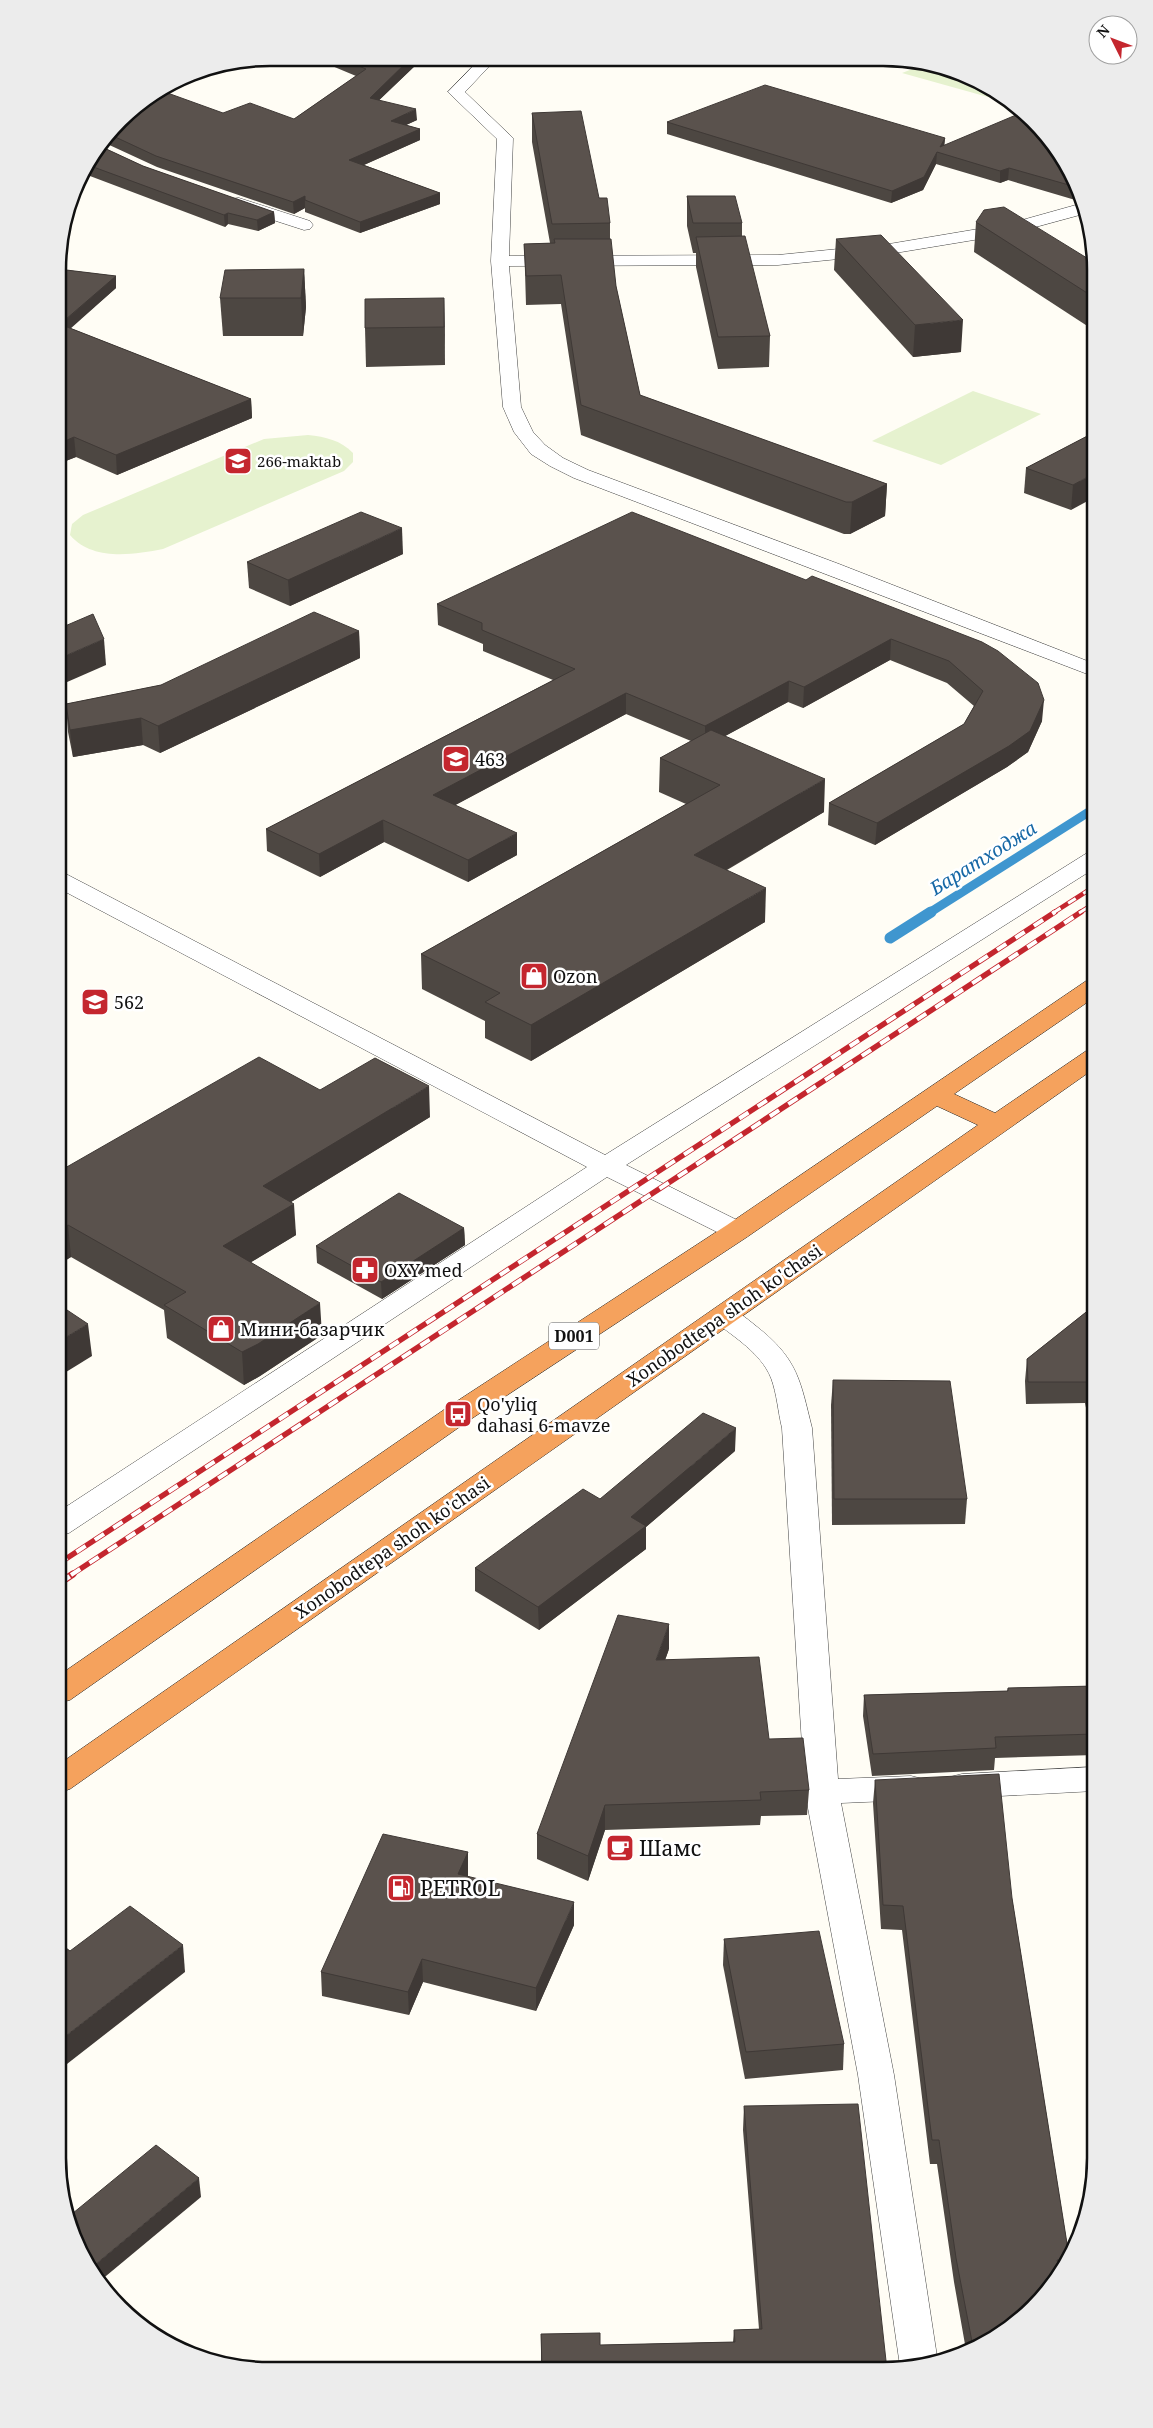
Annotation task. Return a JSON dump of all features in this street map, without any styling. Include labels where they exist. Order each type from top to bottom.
[{"type":"highway","name":"D001","points":[[66,1686],[458,1414],[737,1230],[1087,991]]},
{"type":"highway","name":"Xonobodtepa shoh ko'chasi","points":[[66,1775],[1087,1062]]},
{"type":"highway","points":[[934,1095],[997,1124]]},
{"type":"street","points":[[481,66],[456,92],[505,138],[500,261],[512,407],[523,434],[540,452],[581,474],[832,568],[1087,668]]},
{"type":"street","points":[[220,196],[304,225]]},
{"type":"street","points":[[500,261],[636,262],[795,259],[889,249],[1010,229],[1078,210]]},
{"type":"street","points":[[66,1521],[606,1166],[1087,863]]},
{"type":"street","points":[[66,883],[606,1166],[737,1230]]},
{"type":"street","points":[[724,1315],[762,1345],[778,1364],[785,1378],[797,1428],[822,1792],[876,2075],[919,2358]]},
{"type":"street","points":[[822,1792],[1087,1779]]},
{"type":"green space","points":[[913,69],[935,73],[973,87],[991,98],[902,73]]},
{"type":"green space","points":[[973,391],[1041,414],[941,465],[872,441]]},
{"type":"green space","points":[[308,435],[327,438],[343,445],[353,453],[353,462],[344,471],[163,549],[113,554],[89,549],[70,535],[72,524],[83,515],[264,439]]},
{"type":"building","points":[[359,66],[403,66],[370,98],[416,109],[391,121],[420,129],[349,160],[440,193],[360,222],[305,200],[305,196],[293,202],[156,156],[116,137],[146,108],[169,93],[223,113],[250,103],[294,119],[366,69]]},
{"type":"building","points":[[765,85],[945,138],[940,147],[1015,115],[1045,146],[1068,185],[1009,168],[1000,171],[937,152],[924,177],[892,191],[667,122]]},
{"type":"building","points":[[581,111],[599,198],[607,198],[610,223],[552,224],[532,113]]},
{"type":"building","points":[[106,149],[143,166],[274,212],[257,220],[228,213],[224,215],[94,167]]},
{"type":"building","points":[[687,196],[735,196],[742,223],[693,223]]},
{"type":"building","points":[[1004,207],[1086,257],[1087,293],[976,222],[984,210]]},
{"type":"building","points":[[881,235],[963,320],[915,325],[836,239]]},
{"type":"building","points":[[745,236],[770,336],[718,337],[696,237]]},
{"type":"building","points":[[554,239],[611,239],[616,286],[640,395],[887,484],[852,502],[846,502],[581,405],[561,275],[526,276],[524,244],[555,243]]},
{"type":"building","points":[[304,269],[301,298],[220,298],[225,270]]},
{"type":"building","points":[[66,270],[116,276],[66,319]]},
{"type":"building","points":[[444,298],[444,327],[365,328],[365,299]]},
{"type":"building","points":[[66,327],[251,399],[116,455],[74,437],[66,440]]},
{"type":"building","points":[[1087,436],[1087,477],[1073,485],[1026,468]]},
{"type":"building","points":[[361,512],[402,528],[288,580],[247,562]]},
{"type":"building","points":[[632,512],[806,580],[812,576],[982,642],[998,651],[1038,683],[1044,700],[1030,731],[1009,746],[877,823],[829,803],[964,724],[983,691],[949,661],[891,639],[804,687],[789,681],[705,726],[626,693],[433,795],[517,833],[468,860],[383,820],[319,854],[266,829],[575,669],[482,630],[482,623],[437,604]]},
{"type":"building","points":[[314,612],[359,631],[158,726],[141,718],[70,730],[66,704],[161,685]]},
{"type":"building","points":[[93,614],[104,639],[66,656],[66,626]]},
{"type":"building","points":[[711,730],[825,779],[694,855],[766,888],[531,1025],[485,1002],[500,993],[421,954],[720,785],[660,758]]},
{"type":"building","points":[[259,1057],[320,1090],[375,1058],[429,1086],[263,1186],[294,1204],[223,1246],[320,1303],[258,1344],[242,1352],[164,1305],[186,1292],[68,1225],[66,1226],[66,1167]]},
{"type":"building","points":[[399,1193],[464,1228],[381,1282],[316,1246]]},
{"type":"building","points":[[66,1309],[88,1324],[66,1337]]},
{"type":"building","points":[[1087,1311],[1087,1382],[1028,1382],[1027,1359]]},
{"type":"building","points":[[833,1380],[950,1381],[967,1499],[834,1499]]},
{"type":"building","points":[[703,1413],[736,1428],[631,1517],[646,1526],[538,1607],[475,1568],[583,1489],[600,1499]]},
{"type":"building","points":[[618,1615],[669,1624],[656,1660],[759,1657],[769,1739],[803,1738],[809,1790],[760,1792],[761,1800],[605,1805],[588,1856],[537,1834]]},
{"type":"building","points":[[1087,1686],[1087,1734],[995,1737],[996,1748],[873,1754],[864,1695],[1008,1691],[1008,1688]]},
{"type":"building","points":[[999,1774],[1012,1898],[1067,2245],[1045,2282],[1027,2302],[1007,2320],[972,2341],[956,2258],[939,2140],[932,2140],[903,1906],[883,1905],[875,1780]]},
{"type":"building","points":[[383,1834],[468,1852],[458,1874],[574,1902],[536,1988],[422,1959],[408,1992],[321,1972]]},
{"type":"building","points":[[130,1906],[183,1945],[66,2036],[66,1948],[70,1951]]},
{"type":"building","points":[[819,1931],[844,2044],[746,2052],[724,1939]]},
{"type":"building","points":[[858,2104],[886,2362],[542,2362],[541,2334],[600,2333],[600,2345],[735,2342],[734,2330],[762,2329],[744,2106]]},
{"type":"building","points":[[156,2145],[199,2178],[96,2264],[87,2248],[74,2212]]},
{"type":"waterway","name":"Баратходжа","points":[[929,913],[1087,813]]},
{"type":"waterway","name":"Баратходжа","points":[[890,938],[931,912]]},
{"type":"railway","points":[[1053,913],[1087,891]]},
{"type":"railway","points":[[1079,913],[1087,908]]},
{"type":"railway","points":[[66,1559],[1055,912]]},
{"type":"railway","points":[[71,1575],[1081,912]]},
{"type":"railway","points":[[66,1579],[73,1574]]},
{"type":"place","name":"266-maktab","points":[[238,461]]},
{"type":"place","name":"463","points":[[456,759]]},
{"type":"place","name":"Ozon","points":[[534,976]]},
{"type":"place","name":"562","points":[[95,1002]]},
{"type":"place","name":"OXY med","points":[[365,1270]]},
{"type":"place","name":"Мини-базарчик","points":[[221,1329]]},
{"type":"place","name":"Qo'yliq dahasi 6-mavze","points":[[458,1414]]},
{"type":"place","name":"Шамс","points":[[620,1848]]},
{"type":"place","name":"PETROL","points":[[401,1888]]}]
